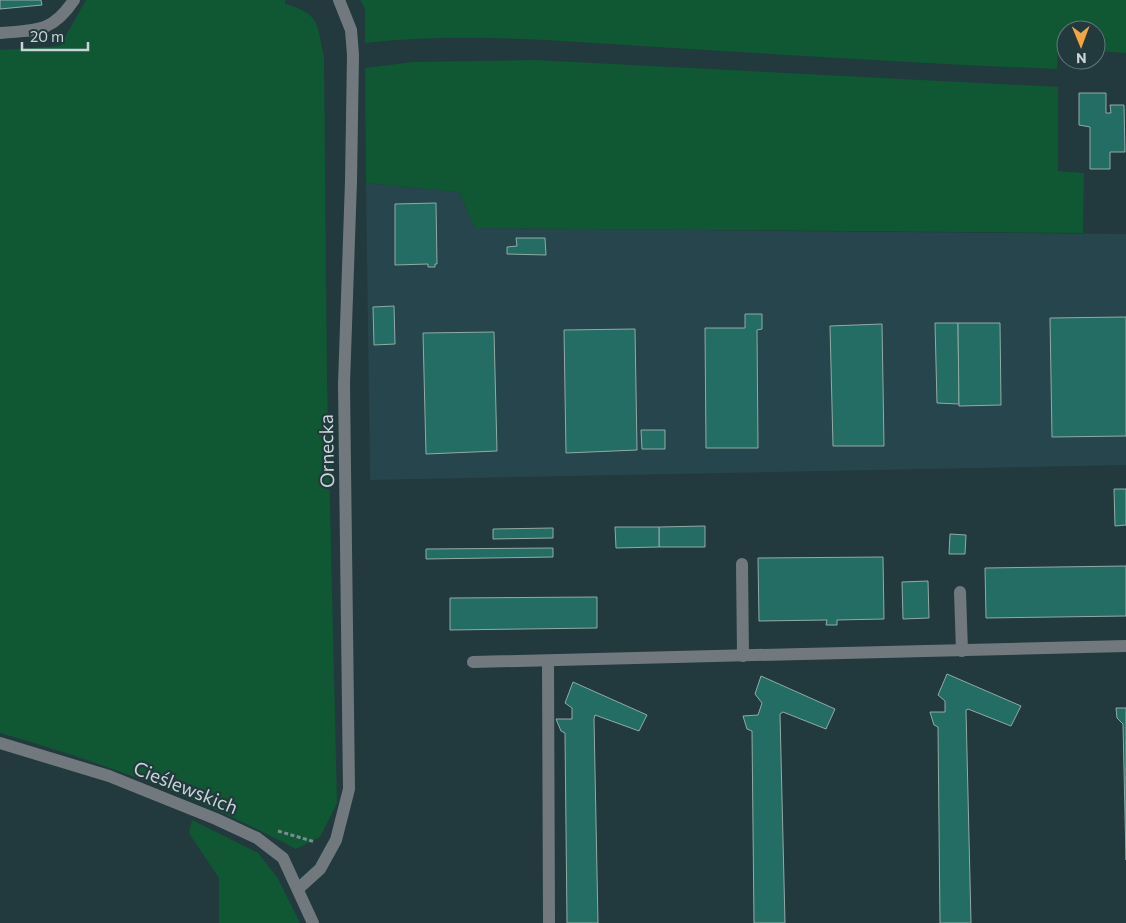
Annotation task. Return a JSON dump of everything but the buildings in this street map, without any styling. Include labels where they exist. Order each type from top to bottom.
[{"type":"street","points":[[0,34],[48,28],[64,15],[74,0]]},
{"type":"street","name":"Ornecka","points":[[299,888],[320,869],[336,840],[349,789],[344,384],[352,181],[353,55],[351,30],[339,0]]},
{"type":"street","points":[[742,564],[743,656]]},
{"type":"street","points":[[960,592],[962,651]]},
{"type":"street","points":[[473,662],[1126,646]]},
{"type":"street","points":[[548,661],[549,923]]},
{"type":"street","name":"Cieślewskich","points":[[0,743],[110,776],[237,828],[266,844],[279,854],[289,868],[314,923]]},
{"type":"shaded area","points":[[366,183],[459,192],[475,228],[1126,234],[1126,465],[370,480]]},
{"type":"green space","points":[[86,0],[285,0],[285,4],[311,16],[320,35],[324,56],[327,378],[337,803],[320,837],[296,849],[224,814],[151,783],[114,769],[0,733],[0,50],[60,46]]},
{"type":"green space","points":[[360,0],[1126,0],[1126,53],[1106,52],[1106,20],[1056,20],[1056,69],[510,39],[438,38],[365,43],[365,9]]},
{"type":"green space","points":[[535,60],[1058,87],[1058,171],[1084,173],[1083,233],[475,228],[459,192],[366,183],[365,68],[413,62]]},
{"type":"green space","points":[[192,820],[258,853],[277,877],[300,923],[219,923],[219,878],[189,833]]}]
